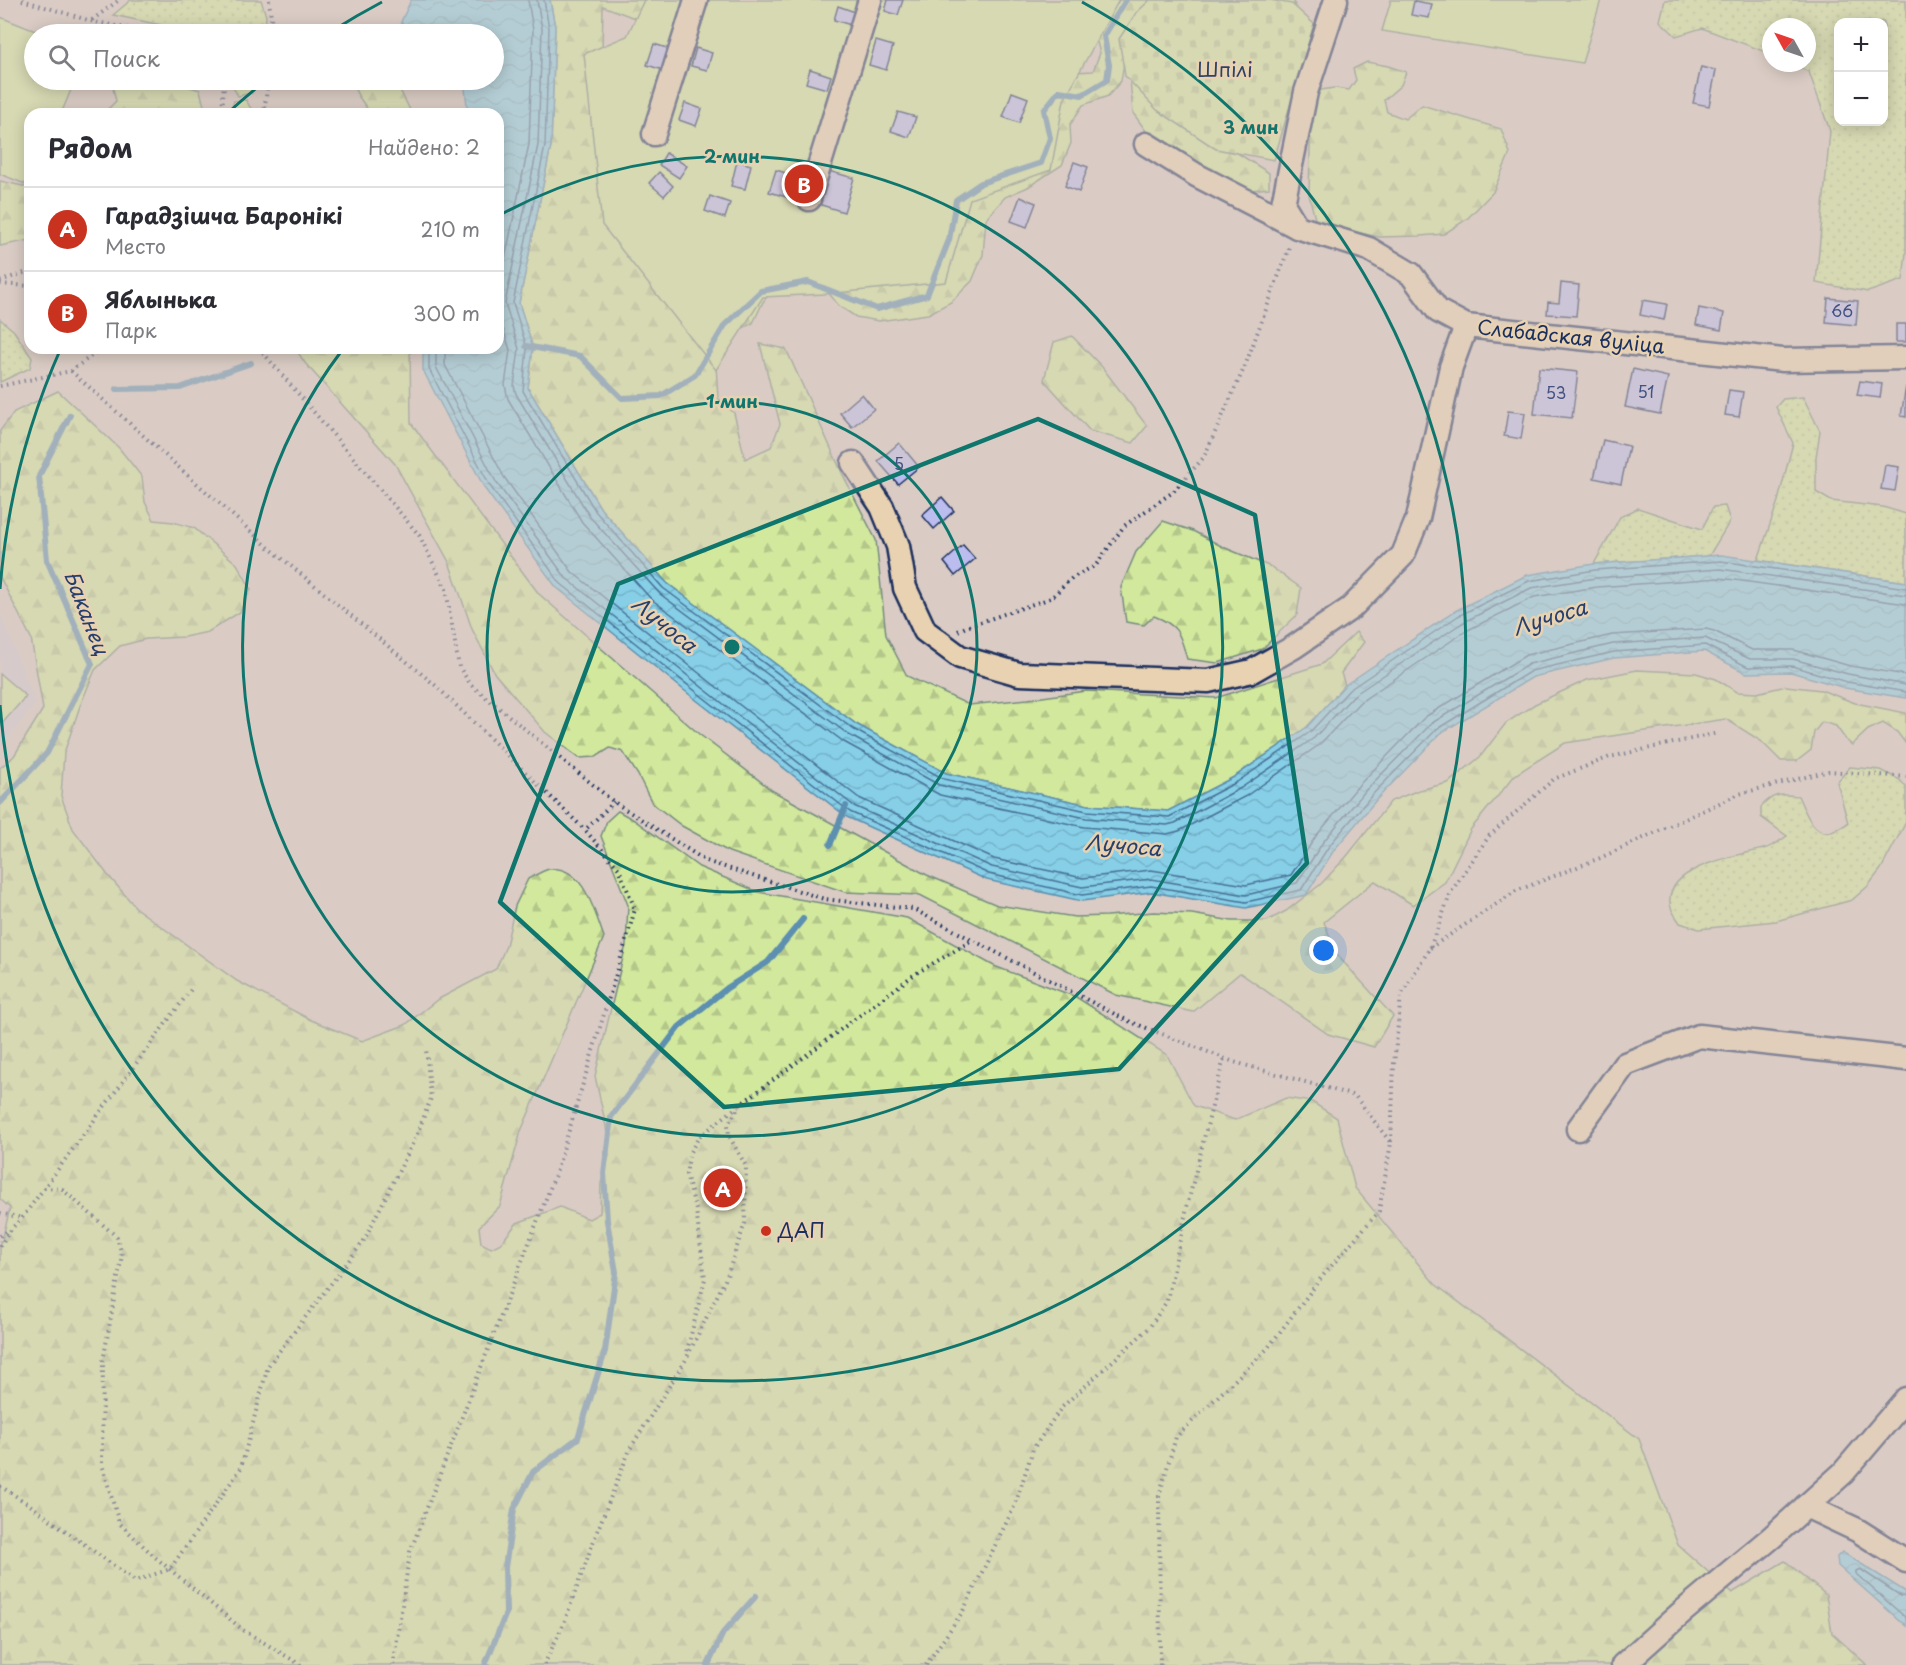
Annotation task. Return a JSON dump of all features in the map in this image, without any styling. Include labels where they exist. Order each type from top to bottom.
[{"type":"street","points":[[654,134],[696,0]]},
{"type":"street","points":[[809,199],[870,0]]},
{"type":"street","points":[[1297,227],[1283,204],[1306,92],[1336,0]]},
{"type":"street","name":"Слабадская вуліца","points":[[1146,144],[1196,174],[1297,227],[1369,249],[1411,274],[1438,311],[1466,326],[1783,360],[1906,358]]},
{"type":"street","points":[[853,463],[882,507],[898,546],[905,588],[932,636],[960,657],[1019,674],[1208,681],[1252,671],[1294,647],[1351,608],[1403,555],[1418,518],[1451,367],[1466,326]]},
{"type":"street","points":[[1578,1129],[1625,1064],[1699,1036],[1906,1059]]},
{"type":"street","points":[[1623,1665],[1843,1473],[1906,1399]]},
{"type":"street","points":[[1806,1506],[1857,1530],[1906,1561]]},
{"type":"path","points":[[22,0],[106,24]]},
{"type":"path","points":[[91,21],[120,0]]},
{"type":"path","points":[[269,0],[272,24]]},
{"type":"path","points":[[222,108],[223,90]]},
{"type":"path","points":[[265,108],[267,90]]},
{"type":"path","points":[[932,636],[1051,598],[1072,578],[1096,565],[1124,526],[1173,492],[1204,458],[1245,366],[1297,227]]},
{"type":"path","points":[[0,282],[24,273]]},
{"type":"path","points":[[0,282],[24,285]]},
{"type":"path","points":[[0,386],[71,371],[94,354]]},
{"type":"path","points":[[263,354],[419,535],[446,589],[459,667],[471,685],[614,802],[706,861],[824,899],[913,909],[1126,1020],[1224,1058],[1355,1096],[1391,1143]]},
{"type":"path","points":[[71,371],[267,546],[435,685],[585,830],[619,869],[635,909],[557,1170],[410,1552],[393,1665]]},
{"type":"path","points":[[1160,1665],[1159,1496],[1176,1437],[1267,1349],[1321,1278],[1379,1211],[1391,1143],[1394,1064],[1401,995],[1430,948],[1451,892],[1489,836],[1554,779],[1610,757],[1718,733]]},
{"type":"path","points":[[1430,948],[1516,891],[1600,858],[1739,794],[1829,771],[1906,777]]},
{"type":"path","points":[[585,830],[614,802]]},
{"type":"path","points":[[685,1361],[705,1279],[696,1210],[686,1174],[690,1152],[699,1137],[915,974],[973,940]]},
{"type":"path","points":[[0,1246],[192,988]]},
{"type":"path","points":[[0,1486],[135,1581],[170,1569],[241,1468],[268,1366],[363,1242],[416,1137],[431,1098],[426,1049]]},
{"type":"path","points":[[926,1665],[963,1611],[1015,1505],[1033,1449],[1061,1408],[1149,1328],[1167,1301],[1187,1207],[1224,1058]]},
{"type":"path","points":[[544,1665],[564,1623],[630,1449],[685,1361],[727,1276],[745,1222],[746,1166],[729,1137],[728,1124],[741,1104]]},
{"type":"path","points":[[44,1188],[62,1189],[117,1237],[122,1255],[103,1361],[102,1464],[119,1522],[170,1569],[243,1630],[301,1665]]},
{"type":"path","points":[[0,1213],[22,1218]]},
{"type":"path","points":[[0,1236],[12,1228]]},
{"type":"highlighted area","points":[[1038,419],[1255,515],[1307,863],[1119,1069],[724,1107],[500,902],[618,584]]},
{"type":"shaded area","points":[[0,612],[36,704],[0,747]]},
{"type":"green space","points":[[131,0],[261,0],[266,16],[265,24],[156,24],[113,15]]},
{"type":"green space","points":[[550,0],[649,0],[640,20],[603,6],[602,55],[933,250],[1057,73],[1093,71],[1100,53],[1092,24],[1103,0],[1293,0],[1312,39],[1220,142],[1269,173],[1269,188],[1242,191],[1151,138],[1133,113],[1127,45],[1121,81],[1108,96],[1083,105],[1070,125],[1071,143],[1062,165],[1028,187],[1005,197],[986,219],[983,255],[972,281],[951,302],[928,314],[879,321],[856,317],[839,306],[824,287],[783,275],[763,302],[753,323],[729,335],[715,348],[718,398],[734,413],[745,459],[771,447],[780,424],[760,344],[786,349],[842,473],[876,540],[886,635],[907,676],[969,705],[1086,691],[1216,698],[1322,664],[1356,632],[1364,642],[1341,673],[1345,685],[1307,727],[1234,777],[1168,811],[1088,805],[946,773],[856,724],[667,583],[601,509],[528,388],[533,348],[519,303],[551,146],[555,28]]},
{"type":"green space","points":[[644,0],[1119,0],[1064,100],[1051,170],[970,199],[946,282],[826,294],[763,297],[716,370],[602,225],[584,54],[627,36]]},
{"type":"green space","name":"Шпілі","points":[[1150,0],[1270,0],[1292,4],[1314,24],[1274,160],[1216,149],[1157,110],[1125,76],[1119,39],[1136,13]]},
{"type":"green space","points":[[1391,0],[1601,0],[1582,63],[1382,31]]},
{"type":"green space","points":[[1665,0],[1906,0],[1906,252],[1903,280],[1868,292],[1816,283],[1830,131],[1809,72],[1816,72],[1816,18],[1762,18],[1762,51],[1702,28],[1676,36],[1660,21]]},
{"type":"green space","points":[[0,17],[24,26],[24,90],[71,90],[63,108],[24,108],[24,184],[0,174]]},
{"type":"green space","points":[[1367,62],[1406,72],[1401,85],[1384,100],[1387,112],[1405,119],[1422,105],[1501,129],[1510,153],[1493,192],[1467,219],[1444,234],[1379,237],[1332,227],[1315,219],[1309,195],[1311,104],[1321,90],[1335,88],[1349,90],[1356,80],[1353,69]]},
{"type":"green space","points":[[113,90],[200,90],[204,108],[109,108],[116,101]]},
{"type":"green space","points":[[235,90],[253,90],[252,93],[238,96]]},
{"type":"green space","points":[[355,90],[400,90],[409,108],[367,108]]},
{"type":"green space","points":[[246,100],[251,108],[232,108],[234,101]]},
{"type":"green space","points":[[0,181],[24,186],[24,241],[0,246]]},
{"type":"green space","points":[[0,319],[14,331],[24,346],[24,354],[29,354],[32,358],[30,368],[0,382]]},
{"type":"green space","points":[[1072,336],[1102,367],[1147,426],[1133,443],[1090,431],[1044,380],[1054,342]]},
{"type":"green space","points":[[299,354],[410,354],[411,423],[539,594],[699,734],[773,791],[927,875],[997,905],[1075,917],[1154,912],[1192,914],[1232,921],[1267,921],[1286,911],[1321,884],[1347,856],[1391,801],[1419,790],[1448,783],[1480,757],[1506,723],[1535,704],[1587,680],[1637,670],[1696,673],[1716,679],[1737,692],[1757,693],[1786,686],[1821,690],[1855,703],[1906,713],[1906,744],[1897,732],[1883,723],[1868,730],[1852,745],[1836,726],[1822,722],[1814,732],[1811,750],[1797,761],[1781,761],[1761,741],[1726,719],[1565,743],[1515,775],[1471,829],[1445,882],[1413,905],[1375,881],[1324,922],[1337,955],[1393,1016],[1374,1047],[1328,1034],[1240,973],[1193,1012],[1116,995],[920,895],[845,892],[729,852],[682,826],[652,803],[623,752],[610,748],[596,757],[579,758],[545,732],[495,674],[472,629],[449,562],[395,464]]},
{"type":"green space","points":[[58,391],[119,448],[142,477],[145,502],[154,520],[194,528],[237,564],[251,589],[240,612],[208,632],[184,637],[146,639],[120,646],[95,670],[80,706],[64,753],[61,796],[73,829],[137,909],[237,981],[311,1020],[362,1041],[405,1025],[437,1000],[496,969],[506,946],[515,906],[528,879],[549,869],[561,870],[571,874],[579,882],[592,904],[604,937],[521,1131],[500,1206],[479,1227],[481,1243],[491,1248],[501,1243],[517,1223],[560,1207],[589,1219],[600,1213],[601,1183],[609,1156],[606,1126],[595,1076],[626,945],[628,905],[601,836],[607,821],[618,811],[699,867],[758,892],[907,918],[994,966],[1076,997],[1167,1055],[1194,1106],[1235,1120],[1286,1098],[1312,1102],[1337,1118],[1355,1188],[1435,1284],[1639,1439],[1678,1545],[1732,1593],[1785,1561],[1826,1595],[1832,1633],[1867,1665],[0,1665],[0,1241],[2,1241],[10,1208],[0,1199],[0,768],[14,756],[43,709],[31,638],[0,577],[0,431],[14,412]]},
{"type":"green space","points":[[1803,397],[1820,431],[1816,457],[1816,492],[1831,501],[1883,507],[1906,514],[1906,582],[1758,560],[1778,501],[1793,443],[1776,407],[1783,399]]},
{"type":"green space","points":[[1725,506],[1730,521],[1709,556],[1594,564],[1620,517],[1638,508],[1702,529],[1713,507]]},
{"type":"green space","points":[[1163,521],[1193,531],[1223,547],[1271,567],[1301,588],[1297,615],[1262,649],[1218,663],[1187,659],[1178,632],[1163,620],[1154,616],[1144,625],[1126,622],[1121,587],[1136,552]]},
{"type":"green space","points":[[0,674],[26,696],[0,726]]},
{"type":"green space","points":[[1850,767],[1881,770],[1900,780],[1906,787],[1906,822],[1881,869],[1868,886],[1852,900],[1776,921],[1699,929],[1680,923],[1670,903],[1672,890],[1680,879],[1692,871],[1724,858],[1767,848],[1787,836],[1761,817],[1761,807],[1770,799],[1782,795],[1798,796],[1814,826],[1824,832],[1833,831],[1848,823],[1837,782]]},
{"type":"water","name":"Лучоса","points":[[411,0],[550,0],[555,27],[551,146],[519,303],[533,348],[528,388],[601,509],[667,583],[856,724],[946,773],[1088,805],[1168,811],[1234,777],[1307,727],[1345,685],[1455,611],[1527,575],[1594,564],[1721,555],[1906,582],[1906,698],[1845,688],[1791,672],[1746,673],[1704,651],[1614,658],[1533,677],[1441,733],[1377,799],[1334,850],[1306,895],[1246,908],[1151,892],[1082,901],[987,880],[847,817],[695,699],[556,587],[485,489],[423,370],[423,354],[504,354],[504,108],[467,108],[465,90],[504,90],[504,24],[402,24],[401,22]]},
{"type":"water","points":[[1842,1552],[1906,1592],[1906,1626],[1838,1566],[1837,1557]]},
{"type":"building","points":[[888,0],[903,0],[898,15],[885,11]]},
{"type":"building","points":[[1414,1],[1432,4],[1429,18],[1411,15]]},
{"type":"building","points":[[838,6],[855,12],[851,25],[834,20]]},
{"type":"building","points":[[876,41],[893,46],[886,70],[869,65]]},
{"type":"building","points":[[654,44],[670,49],[663,70],[647,65]]},
{"type":"building","points":[[696,48],[712,53],[707,70],[691,66]]},
{"type":"building","points":[[1701,67],[1716,70],[1709,106],[1693,103]]},
{"type":"building","points":[[810,69],[831,76],[827,89],[806,83]]},
{"type":"building","points":[[1012,92],[1028,98],[1019,123],[1003,117]]},
{"type":"building","points":[[685,103],[702,109],[696,126],[679,120]]},
{"type":"building","points":[[898,112],[916,117],[909,137],[891,131]]},
{"type":"building","points":[[666,153],[687,166],[679,178],[659,165]]},
{"type":"building","points":[[737,161],[751,165],[745,189],[731,186]]},
{"type":"building","points":[[1074,162],[1088,167],[1079,192],[1065,186]]},
{"type":"building","points":[[776,170],[796,176],[790,198],[769,192]]},
{"type":"building","points":[[828,171],[854,178],[844,212],[818,204]]},
{"type":"building","points":[[659,172],[673,186],[664,196],[649,183]]},
{"type":"building","points":[[710,196],[730,203],[725,218],[705,211]]},
{"type":"building","points":[[1020,197],[1036,203],[1027,227],[1011,221]]},
{"type":"building","points":[[1561,283],[1579,285],[1576,316],[1547,314],[1548,302],[1559,303]]},
{"type":"building","points":[[1828,298],[1858,301],[1856,325],[1826,322]]},
{"type":"building","points":[[1643,300],[1667,304],[1664,320],[1640,315]]},
{"type":"building","points":[[1699,308],[1724,313],[1721,330],[1696,325]]},
{"type":"building","points":[[1896,324],[1906,324],[1906,342],[1896,342]]},
{"type":"building","points":[[1539,368],[1578,372],[1572,418],[1534,414]]},
{"type":"building","points":[[1633,369],[1668,377],[1660,414],[1625,407]]},
{"type":"building","points":[[1860,381],[1882,384],[1880,398],[1857,395]]},
{"type":"building","points":[[1906,386],[1906,417],[1901,416]]},
{"type":"building","points":[[1729,390],[1743,392],[1739,417],[1725,415]]},
{"type":"building","points":[[862,394],[874,409],[852,427],[840,413]]},
{"type":"building","points":[[1508,411],[1525,413],[1521,439],[1504,436]]},
{"type":"building","points":[[1603,440],[1629,446],[1621,484],[1594,478]]},
{"type":"building","points":[[899,443],[919,467],[898,484],[878,461]]},
{"type":"building","points":[[1885,465],[1899,467],[1895,491],[1881,489]]},
{"type":"building","points":[[942,497],[954,511],[934,529],[922,515]]},
{"type":"building","points":[[963,545],[975,559],[955,576],[944,562]]},
{"type":"waterway","points":[[526,346],[580,356],[622,398],[661,396],[695,375],[725,325],[761,291],[808,282],[877,309],[927,295],[949,240],[956,200],[981,183],[1041,163],[1050,138],[1044,110],[1059,91],[1082,95],[1107,80],[1109,65],[1104,36],[1126,0]]},
{"type":"waterway","name":"Баканец","points":[[117,389],[180,388],[251,363]]},
{"type":"waterway","name":"Баканец","points":[[0,803],[47,753],[92,664],[47,560],[39,476],[70,415]]},
{"type":"waterway","points":[[830,845],[846,806]]},
{"type":"waterway","points":[[485,1665],[506,1613],[505,1567],[514,1509],[533,1472],[578,1438],[605,1351],[616,1272],[607,1221],[604,1173],[611,1117],[679,1027],[727,988],[768,962],[803,919]]},
{"type":"waterway","points":[[708,1665],[723,1633],[756,1596]]},
{"type":"place","name":"Яблынька","points":[[804,184]]},
{"type":"place","name":"Гарадзішча Баронікі","points":[[723,1188]]},
{"type":"place","name":"ДАП","points":[[766,1231]]}]
